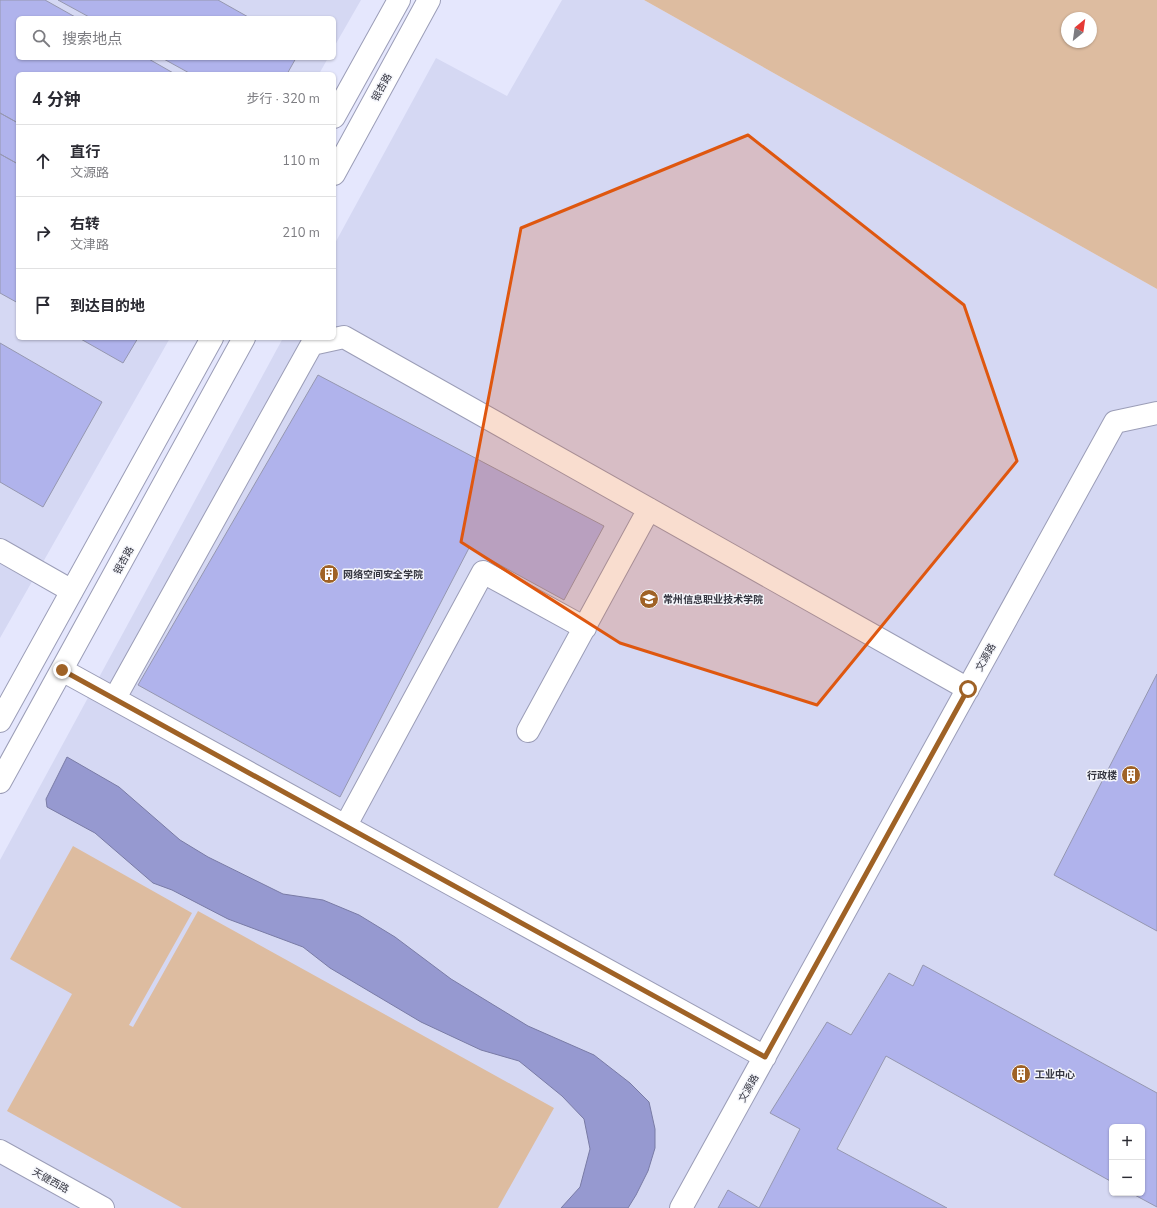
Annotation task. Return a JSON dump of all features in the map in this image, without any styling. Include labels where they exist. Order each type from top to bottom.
[{"type":"street","points":[[336,113],[399,0]]},
{"type":"street","name":"银杏路","points":[[336,170],[429,0]]},
{"type":"street","points":[[336,339],[344,337],[968,689]]},
{"type":"street","points":[[0,721],[211,340]]},
{"type":"street","name":"银杏路","points":[[0,782],[243,340]]},
{"type":"street","points":[[115,698],[312,344],[330,340]]},
{"type":"street","name":"文源路","points":[[681,1208],[1115,422],[1157,413]]},
{"type":"street","points":[[528,731],[649,509]]},
{"type":"street","points":[[0,550],[72,591]]},
{"type":"street","points":[[346,825],[483,572],[585,628]]},
{"type":"street","points":[[62,670],[765,1057]]},
{"type":"street","name":"天健西路","points":[[0,1151],[103,1208]]},
{"type":"highlighted area","points":[[748,135],[964,305],[1017,461],[817,705],[620,643],[461,542],[521,228]]},
{"type":"shaded area","points":[[0,0],[361,0],[336,44],[336,16],[16,16],[16,60],[327,60],[320,72],[16,72],[16,340],[169,340],[0,638]]},
{"type":"shaded area","name":"常州信息职业技术学院","points":[[562,0],[644,0],[1157,289],[1157,1208],[0,1208],[0,860],[282,340],[336,340],[336,241],[436,58],[507,96]]},
{"type":"shaded area","points":[[644,0],[1157,0],[1157,289]]},
{"type":"shaded area","points":[[73,846],[192,913],[129,1025],[133,1027],[198,911],[554,1108],[498,1208],[182,1208],[7,1111],[72,994],[10,959]]},
{"type":"water","points":[[67,757],[119,787],[180,840],[208,857],[283,894],[323,900],[359,915],[395,937],[451,979],[528,1026],[594,1055],[630,1083],[649,1102],[655,1129],[655,1148],[648,1171],[628,1208],[561,1208],[580,1187],[590,1149],[584,1119],[562,1096],[519,1061],[481,1050],[421,1022],[330,968],[303,947],[228,919],[172,890],[153,883],[95,833],[47,807],[46,799]]},
{"type":"building","points":[[0,0],[45,0],[73,16],[16,16],[16,60],[150,60],[172,72],[16,72],[16,122],[0,113]]},
{"type":"building","points":[[58,0],[218,0],[246,16],[87,16]]},
{"type":"building","points":[[166,60],[295,60],[288,72],[187,72]]},
{"type":"building","points":[[0,113],[16,122],[16,163],[0,154]]},
{"type":"building","points":[[0,154],[16,163],[16,302],[0,293]]},
{"type":"building","points":[[83,340],[137,340],[123,363]]},
{"type":"building","points":[[0,343],[102,402],[43,507],[0,482]]},
{"type":"building","name":"网络空间安全学院","points":[[318,375],[604,526],[564,600],[469,548],[340,797],[138,685]]},
{"type":"building","name":"行政楼","points":[[1157,674],[1157,931],[1054,875]]},
{"type":"building","name":"工业中心","points":[[923,965],[1157,1093],[1157,1207],[1137,1196],[1145,1196],[1145,1124],[1109,1124],[1109,1180],[886,1056],[837,1149],[947,1208],[759,1208],[800,1129],[770,1113],[827,1022],[851,1035],[889,973],[913,986]]},
{"type":"building","points":[[728,1190],[759,1208],[718,1208]]},
{"type":"place","name":"网络空间安全学院","points":[[329,574]]},
{"type":"place","name":"常州信息职业技术学院","points":[[649,599]]},
{"type":"place","name":"行政楼","points":[[1131,775]]},
{"type":"place","name":"工业中心","points":[[1021,1074]]},
{"type":"route","points":[[62,670],[765,1057],[968,689]]}]
